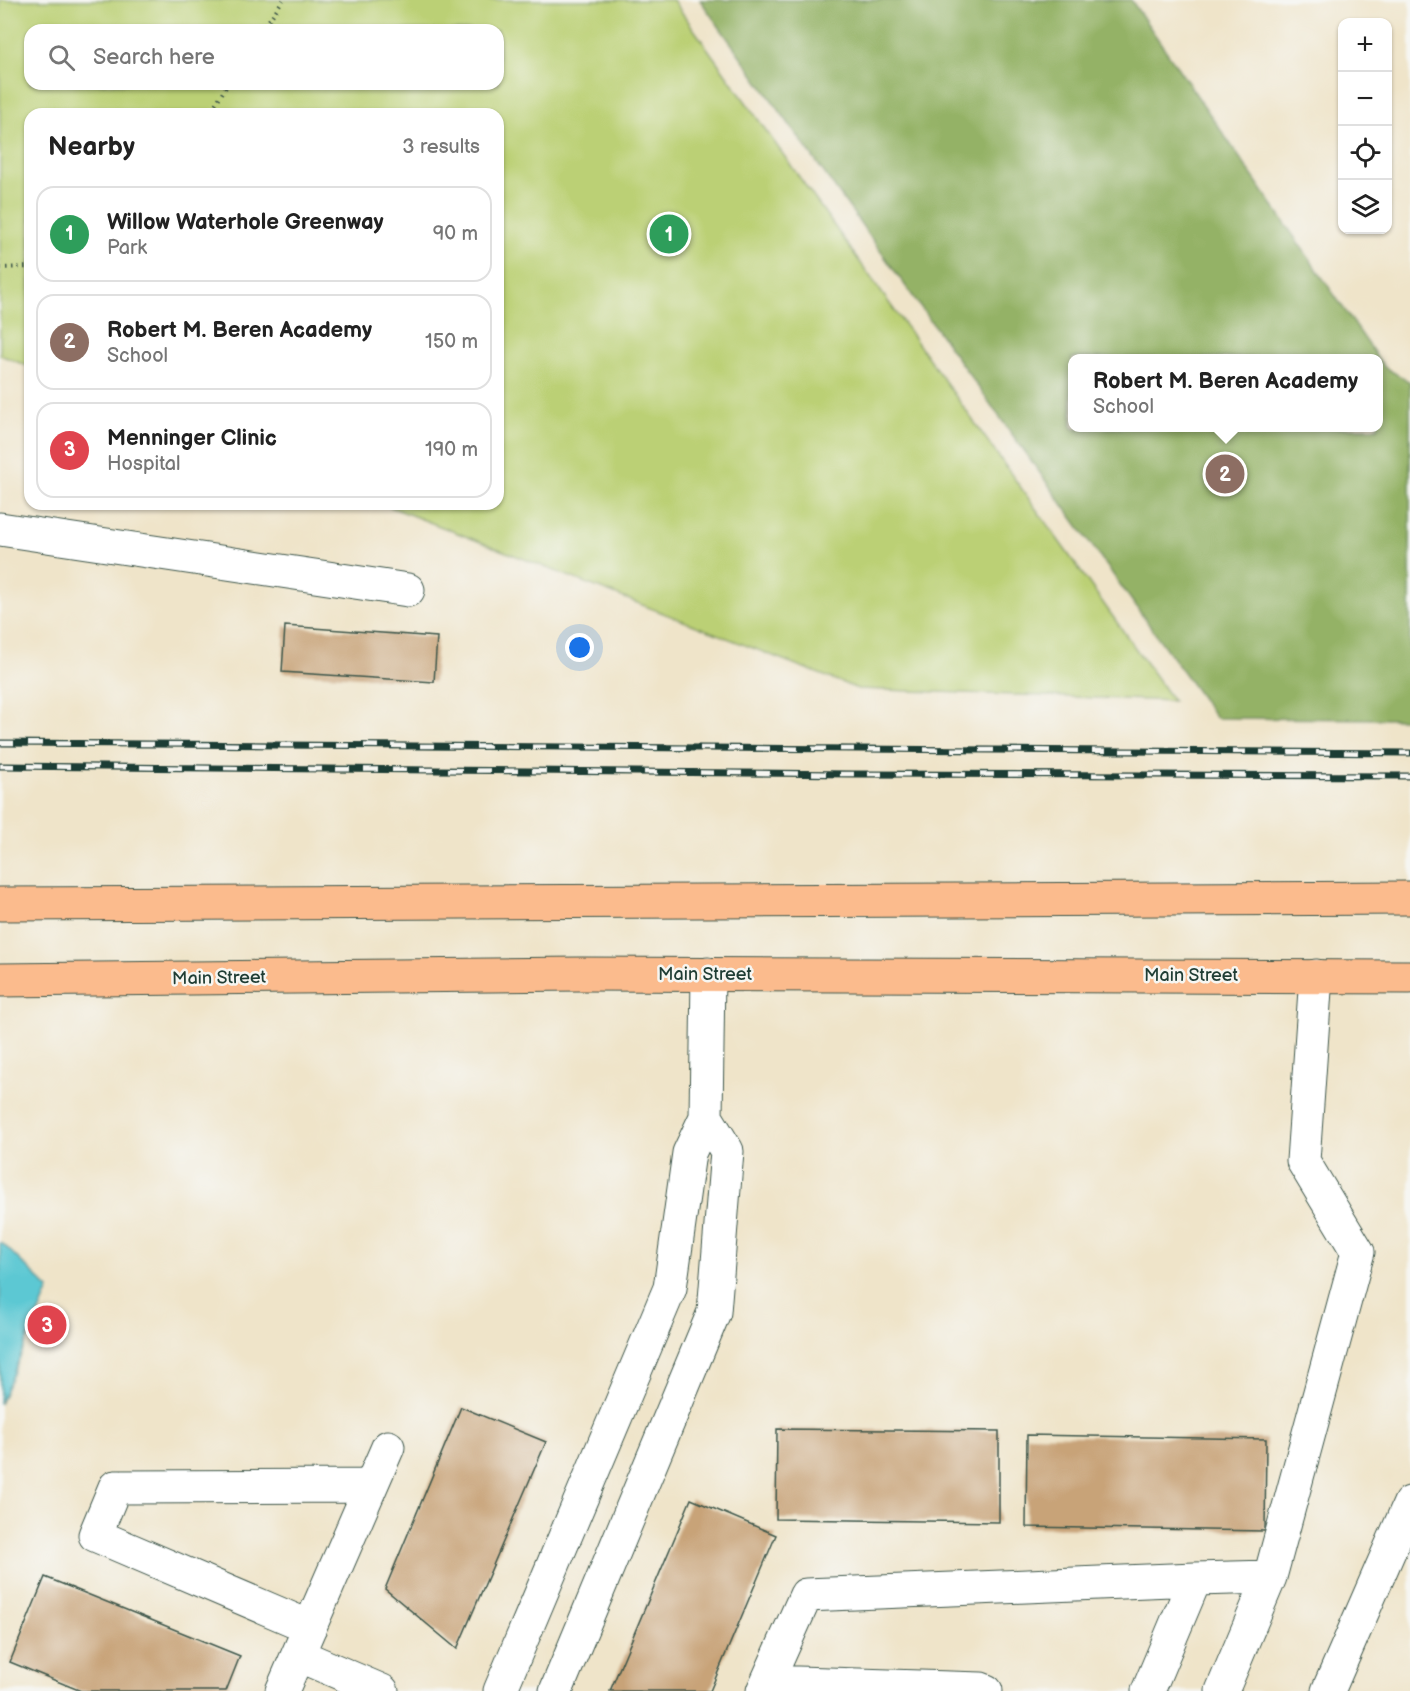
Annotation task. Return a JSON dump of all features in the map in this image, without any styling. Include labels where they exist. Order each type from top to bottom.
[{"type":"highway","points":[[0,904],[1410,898]]},
{"type":"highway","name":"Main Street","points":[[0,980],[708,974],[1410,977]]},
{"type":"lane","points":[[0,530],[408,590]]},
{"type":"lane","points":[[500,1691],[670,1288],[689,1153],[706,1117],[708,974]]},
{"type":"lane","points":[[1222,1691],[1270,1578],[1358,1252],[1303,1161],[1316,976]]},
{"type":"lane","points":[[556,1691],[714,1312],[727,1151],[706,1117]]},
{"type":"lane","points":[[282,1691],[388,1447]]},
{"type":"lane","points":[[371,1486],[115,1487],[95,1535],[304,1641],[382,1691]]},
{"type":"lane","points":[[1328,1691],[1410,1503]]},
{"type":"lane","points":[[986,1691],[981,1689],[765,1686],[806,1595],[1270,1578]]},
{"type":"lane","points":[[1148,1691],[1195,1579]]},
{"type":"path","points":[[266,24],[284,0]]},
{"type":"path","points":[[213,108],[224,90]]},
{"type":"path","points":[[0,268],[24,267]]},
{"type":"green space","points":[[0,0],[673,0],[1173,701],[858,689],[398,510],[504,510],[504,108],[24,108],[24,365],[0,355]]},
{"type":"green space","points":[[700,0],[1131,0],[1375,354],[1068,354],[1068,432],[1383,432],[1383,366],[1410,382],[1410,719],[1216,718]]},
{"type":"water","points":[[0,1243],[49,1289],[0,1404]]},
{"type":"building","points":[[285,626],[437,637],[434,682],[282,672]]},
{"type":"building","points":[[461,1407],[546,1442],[457,1649],[385,1589]]},
{"type":"building","points":[[777,1429],[999,1431],[999,1522],[776,1519]]},
{"type":"building","points":[[1027,1435],[1266,1439],[1265,1531],[1026,1527]]},
{"type":"building","points":[[691,1499],[776,1535],[710,1691],[610,1691]]},
{"type":"building","points":[[45,1577],[240,1656],[226,1691],[81,1691],[10,1662]]},
{"type":"railway","points":[[0,743],[1410,753]]},
{"type":"railway","points":[[0,766],[852,774],[1410,776]]},
{"type":"place","name":"Willow Waterhole Greenway","points":[[669,234]]},
{"type":"place","name":"Robert M. Beren Academy","points":[[1225,474]]},
{"type":"place","name":"Menninger Clinic","points":[[47,1325]]}]
